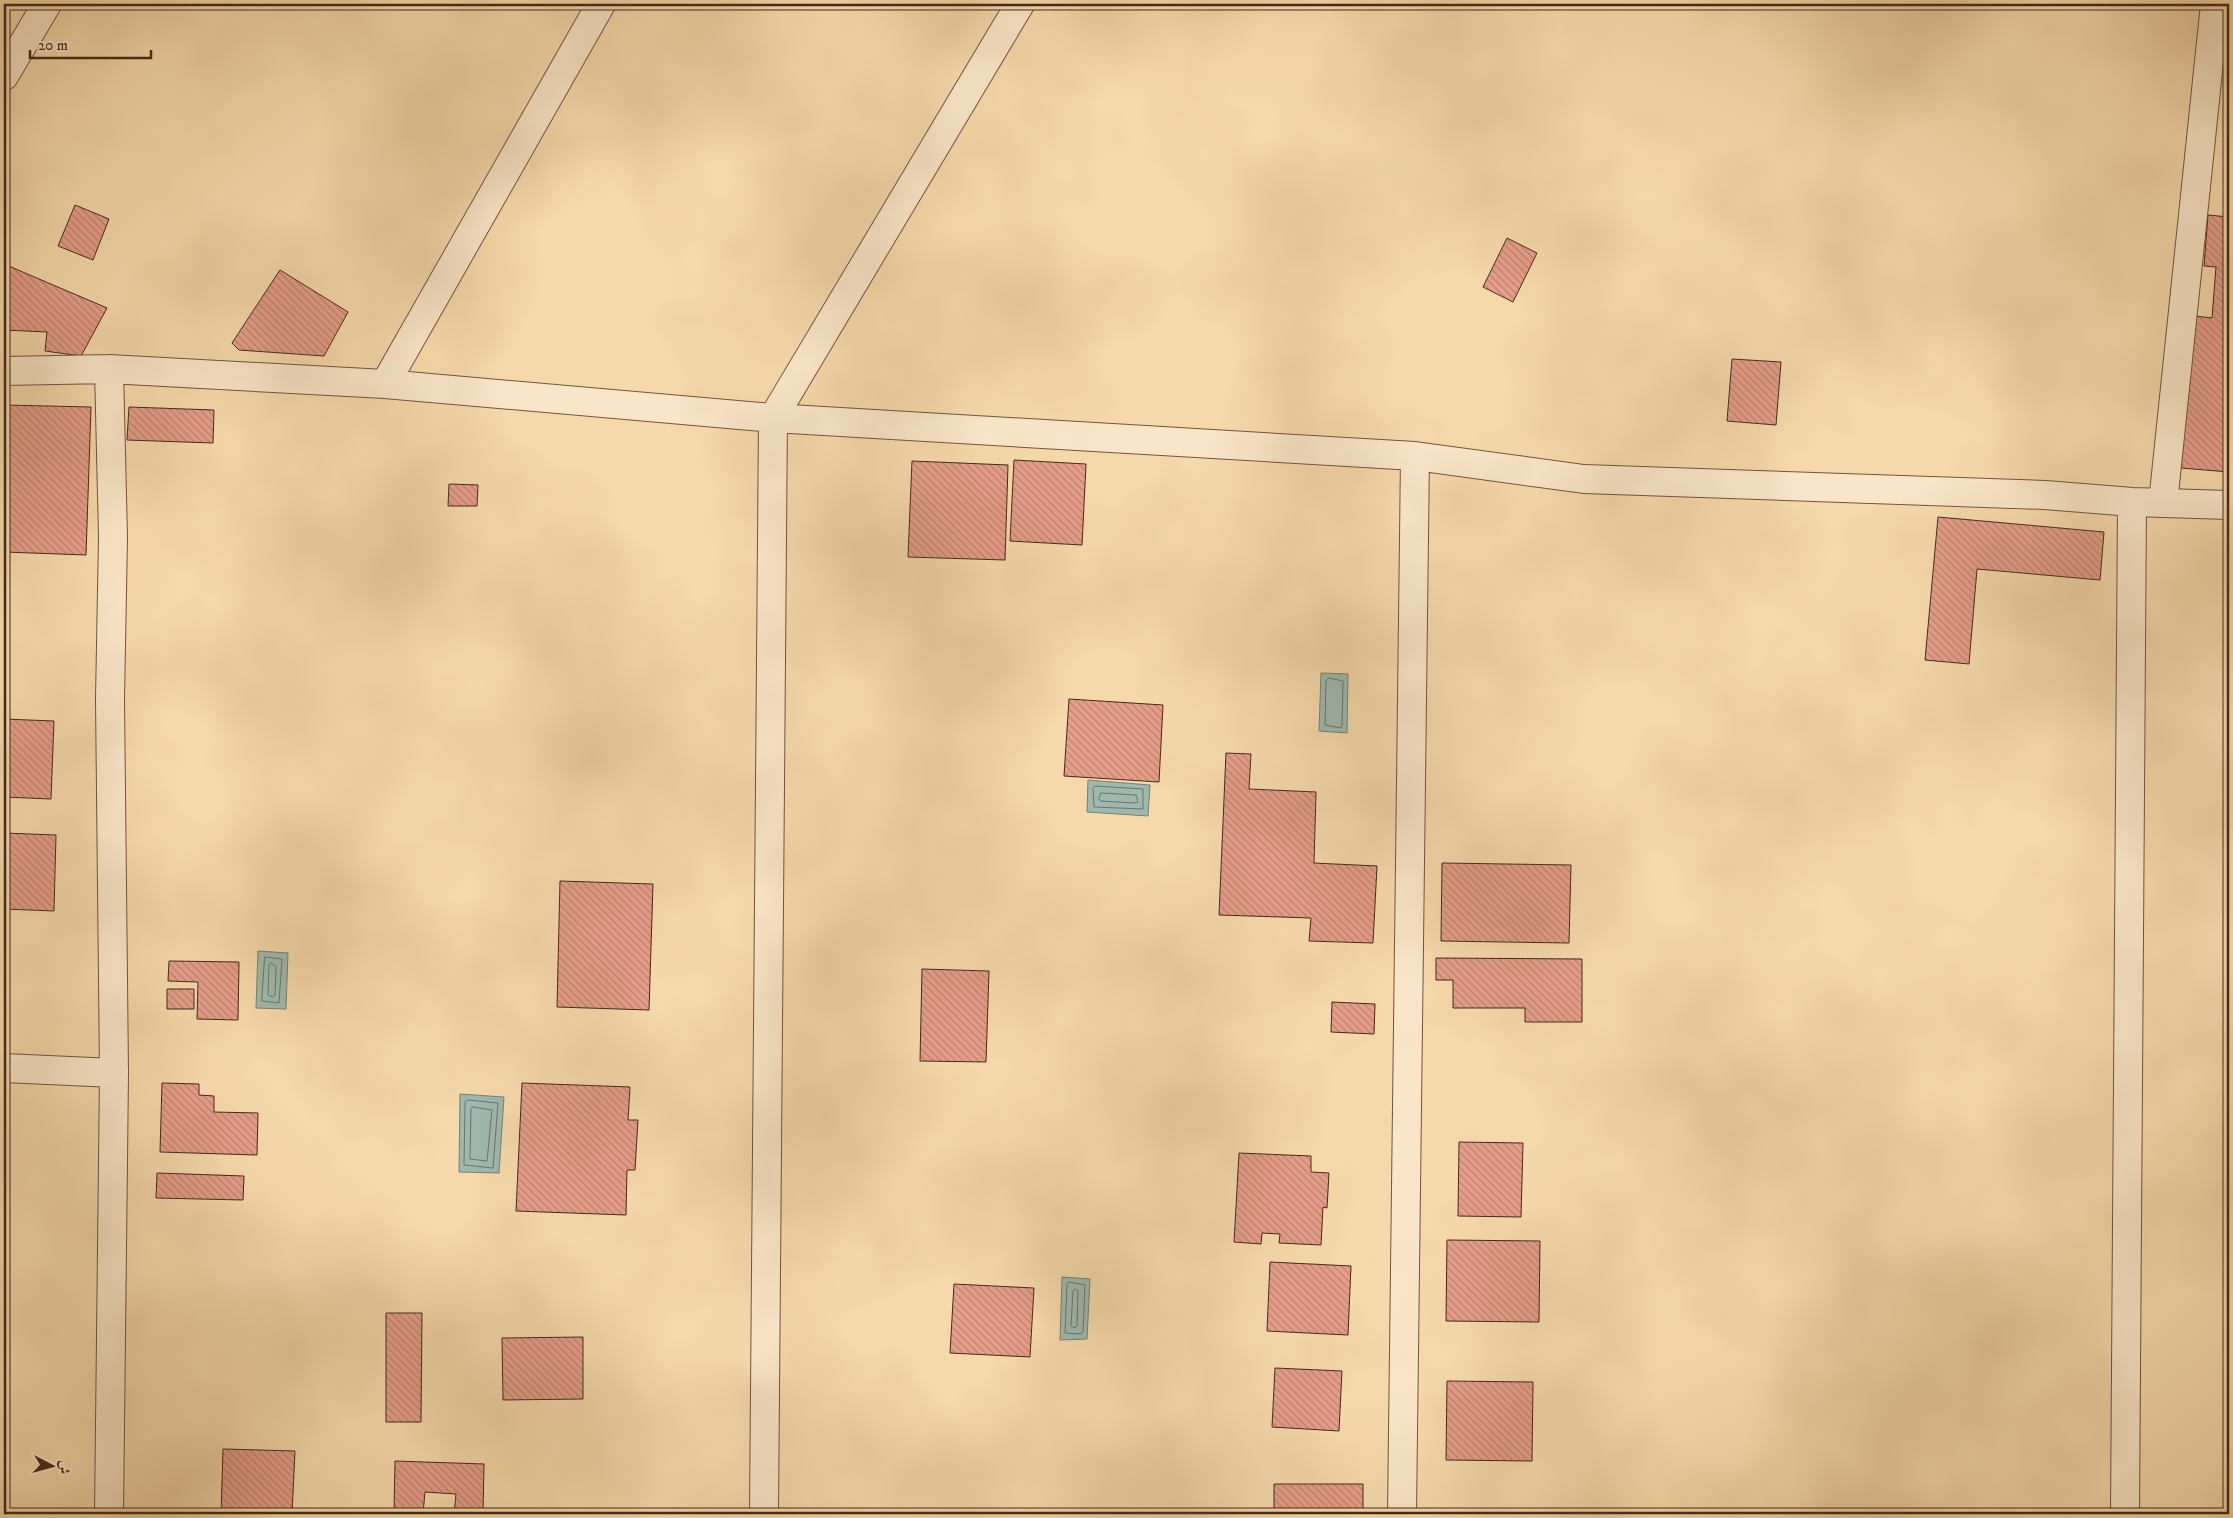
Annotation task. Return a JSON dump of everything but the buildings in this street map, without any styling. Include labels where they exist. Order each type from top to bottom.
[{"type":"street","points":[[4,76],[47,4]]},
{"type":"street","points":[[385,384],[601,4]]},
{"type":"street","points":[[764,1514],[773,418],[1020,4]]},
{"type":"street","points":[[2163,503],[2215,4]]},
{"type":"street","points":[[109,369],[113,537],[110,699],[114,1073],[109,1514]]},
{"type":"street","points":[[4,371],[109,369],[385,384],[773,418],[1415,456],[1584,479],[2045,495],[2132,502],[2229,505]]},
{"type":"street","points":[[1402,1514],[1415,456]]},
{"type":"street","points":[[2125,1514],[2132,502]]},
{"type":"street","points":[[4,1068],[114,1073]]},
{"type":"water","points":[[1321,673],[1348,674],[1347,733],[1319,731]]},
{"type":"water","points":[[1088,780],[1150,785],[1148,816],[1087,812]]},
{"type":"water","points":[[258,951],[288,953],[286,1009],[256,1008]]},
{"type":"water","points":[[460,1094],[504,1097],[499,1173],[459,1172]]},
{"type":"water","points":[[1062,1277],[1090,1279],[1087,1339],[1060,1340]]}]
